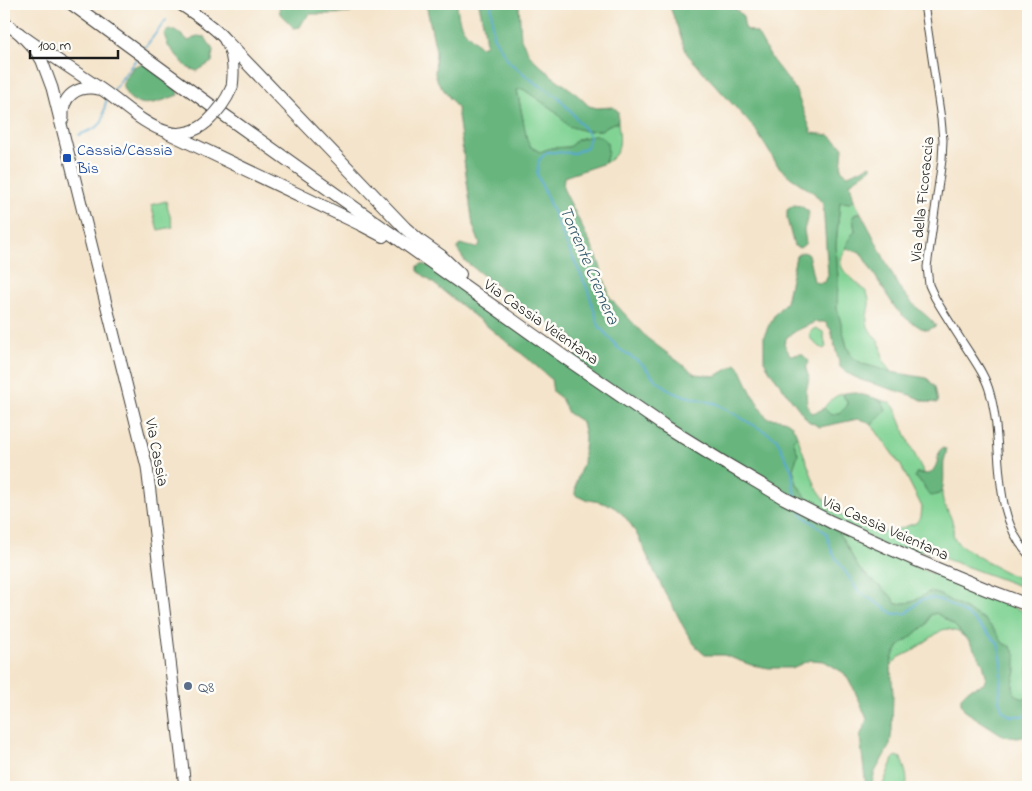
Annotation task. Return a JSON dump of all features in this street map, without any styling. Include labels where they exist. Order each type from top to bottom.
[{"type":"highway","name":"Via Cassia Veientana","points":[[72,4],[218,101],[460,274],[663,425],[776,493],[831,522],[918,557],[1028,597]]},
{"type":"highway","name":"Via Cassia Veientana","points":[[83,4],[139,48]]},
{"type":"highway","points":[[226,41],[405,228],[441,256],[460,274]]},
{"type":"highway","name":"Via Cassia Veientana","points":[[151,56],[213,107],[431,262],[569,356]]},
{"type":"highway","points":[[169,132],[362,225],[386,238],[407,253],[431,262]]},
{"type":"highway","name":"Via Cassia Veientana","points":[[918,557],[988,590],[1028,605]]},
{"type":"main road","points":[[180,4],[202,19],[226,41]]},
{"type":"main road","name":"Via Cassia","points":[[4,22],[158,129],[179,133],[188,132],[208,122],[227,99],[234,75],[231,54],[226,41]]},
{"type":"main road","name":"Via Cassia","points":[[18,33],[42,61],[52,88],[147,467],[184,787]]},
{"type":"main road","name":"Via Cassia","points":[[63,130],[63,106],[72,93],[85,88],[108,93]]},
{"type":"street","name":"Via della Ficoraccia","points":[[924,4],[943,140],[942,160],[927,263],[927,278],[935,298],[989,389],[994,408],[1004,506],[1012,529],[1028,554]]},
{"type":"green space","points":[[280,4],[364,4],[350,13],[310,14],[300,27],[294,28],[280,14]]},
{"type":"green space","points":[[426,4],[457,4],[459,19],[463,28],[481,47],[486,45],[479,4],[519,4],[521,39],[531,57],[589,106],[597,108],[613,107],[618,111],[618,122],[601,130],[585,131],[568,126],[555,111],[523,89],[517,90],[527,140],[531,147],[540,152],[551,148],[569,147],[577,140],[594,135],[600,136],[607,142],[608,152],[605,163],[564,177],[563,188],[598,259],[610,298],[647,338],[695,374],[716,376],[736,364],[740,368],[752,394],[767,418],[786,421],[795,430],[797,436],[793,440],[798,454],[793,469],[797,484],[821,519],[837,531],[859,569],[891,596],[896,604],[912,602],[929,592],[938,594],[985,620],[1003,643],[1011,647],[1016,656],[1013,691],[1019,697],[1028,698],[1028,736],[1017,738],[1004,736],[965,711],[961,703],[961,697],[969,689],[984,684],[986,676],[983,663],[968,640],[954,625],[936,613],[930,615],[926,625],[899,646],[892,658],[893,694],[890,745],[875,772],[871,787],[866,787],[860,737],[867,719],[853,687],[844,673],[824,661],[810,660],[792,668],[769,668],[751,665],[724,655],[705,655],[696,646],[659,582],[640,540],[627,519],[610,505],[575,495],[576,482],[583,463],[585,436],[582,422],[568,413],[561,398],[553,392],[551,379],[418,271],[418,266],[422,264],[432,267],[571,361],[581,349],[570,334],[532,314],[465,261],[457,249],[460,244],[476,248],[480,244],[473,226],[457,108],[438,82],[435,74],[436,51]]},
{"type":"green space","points":[[669,4],[724,4],[732,6],[743,16],[745,29],[757,33],[773,61],[795,89],[812,133],[829,135],[843,147],[841,170],[848,175],[871,165],[871,168],[850,183],[854,200],[850,203],[840,202],[836,245],[837,308],[847,347],[852,357],[863,364],[891,372],[927,378],[935,387],[938,403],[927,402],[861,380],[847,373],[840,367],[831,330],[825,322],[815,322],[796,331],[787,337],[784,344],[790,355],[802,354],[809,361],[806,369],[809,378],[806,392],[807,406],[812,413],[824,408],[831,415],[841,412],[847,406],[847,401],[843,395],[846,393],[853,392],[874,398],[883,403],[886,410],[872,425],[858,419],[820,427],[808,421],[772,374],[764,361],[764,336],[775,314],[786,302],[796,256],[802,252],[808,254],[814,281],[818,283],[825,282],[828,275],[823,204],[814,193],[790,177],[778,166],[755,129],[687,54]]},
{"type":"green space","points":[[168,30],[175,30],[189,41],[197,36],[205,37],[213,50],[212,62],[197,71],[188,68],[168,46],[164,34]]},
{"type":"green space","points":[[146,62],[176,87],[178,95],[158,102],[144,104],[132,100],[127,95],[123,85],[126,77],[133,67]]},
{"type":"green space","points":[[517,89],[523,89],[555,111],[569,126],[585,131],[601,130],[618,122],[620,140],[615,155],[605,163],[608,152],[584,137],[569,147],[551,148],[540,152],[531,147],[527,140]]},
{"type":"green space","points":[[854,200],[861,213],[856,213],[853,217],[855,231],[850,237],[847,249],[842,256],[842,268],[868,295],[867,323],[881,346],[884,362],[891,372],[863,364],[852,357],[847,347],[837,308],[836,245],[840,201],[850,203]]},
{"type":"green space","points":[[166,201],[173,227],[158,230],[151,205]]},
{"type":"green space","points":[[794,205],[801,206],[809,212],[804,230],[806,243],[800,248],[794,246],[787,219],[787,210]]},
{"type":"green space","points":[[856,213],[861,213],[898,286],[912,303],[936,326],[928,330],[907,319],[896,309],[860,252],[847,249],[850,237],[855,231],[853,217]]},
{"type":"green space","points":[[816,328],[823,332],[826,347],[824,349],[815,343],[809,335]]},
{"type":"green space","points":[[846,393],[843,396],[847,401],[847,406],[841,412],[831,415],[824,408],[828,402]]},
{"type":"green space","points":[[874,398],[891,403],[895,408],[924,473],[917,473],[915,477],[923,484],[928,494],[939,494],[942,491],[943,500],[952,520],[954,536],[958,543],[992,565],[1028,582],[1028,589],[921,550],[914,566],[1028,613],[1028,624],[1025,626],[1028,635],[1028,698],[1018,697],[1013,691],[1016,671],[996,632],[985,620],[938,594],[929,592],[912,602],[896,604],[891,596],[859,569],[837,531],[821,519],[797,484],[793,469],[798,454],[793,440],[797,436],[816,487],[833,511],[877,532],[893,531],[916,523],[921,517],[922,507],[901,466],[872,425],[886,410],[883,403]]},
{"type":"green space","points":[[942,448],[946,449],[943,487],[939,493],[932,496],[928,494],[923,484],[915,477],[916,473],[929,474],[932,472],[937,464],[939,451]]},
{"type":"green space","points":[[936,613],[954,625],[968,640],[958,632],[948,629],[942,630],[912,651],[898,658],[891,666],[892,658],[899,646],[926,625],[930,615]]},
{"type":"green space","points":[[896,756],[901,758],[905,769],[906,787],[882,787],[893,759]]},
{"type":"green space","points":[[588,782],[612,783],[618,787],[582,787]]},
{"type":"waterway","name":"Torrente Cremera","points":[[491,4],[493,36],[509,62],[534,82],[558,97],[590,136],[587,147],[574,153],[547,152],[539,160],[537,174],[587,288],[599,326],[618,348],[643,365],[656,380],[674,393],[717,404],[776,438],[792,471],[797,499]]},
{"type":"waterway","points":[[143,50],[166,20]]},
{"type":"waterway","points":[[112,92],[137,58]]},
{"type":"waterway","points":[[79,135],[100,125],[108,98]]},
{"type":"waterway","name":"Torrente Cremera","points":[[801,513],[826,533],[832,552],[858,591],[894,614],[907,613],[921,600],[932,598],[943,601],[969,616],[998,643],[1002,662],[999,701],[1003,711],[1010,716],[1028,715]]},
{"type":"place","name":"Cassia/Cassia Bis","points":[[67,158]]},
{"type":"place","name":"Q8","points":[[188,686]]}]
